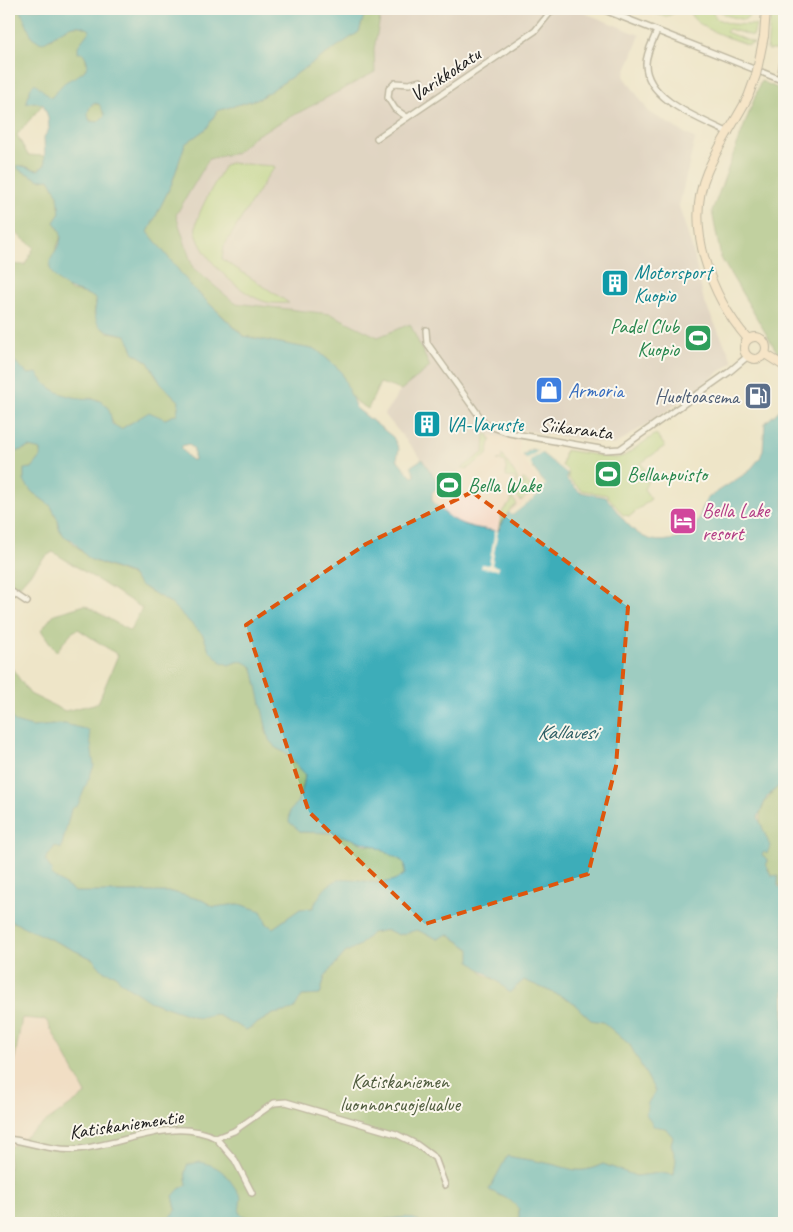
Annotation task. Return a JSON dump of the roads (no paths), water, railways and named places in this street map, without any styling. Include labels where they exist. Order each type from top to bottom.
[{"type":"main road","points":[[748,339],[726,307],[706,264],[699,236],[700,195],[708,171],[748,97],[756,75],[764,36],[766,9]]},
{"type":"main road","points":[[754,336],[762,338],[766,345],[765,354],[757,358],[748,356],[744,348],[748,339],[754,336]]},
{"type":"main road","points":[[765,354],[784,366]]},
{"type":"street","name":"Varikkokatu","points":[[420,81],[409,84],[395,83],[388,89],[388,98],[396,109],[407,117],[536,31],[553,9]]},
{"type":"street","points":[[602,9],[782,80],[784,57]]},
{"type":"street","points":[[657,31],[646,63],[648,76],[653,86],[670,102],[728,133]]},
{"type":"street","points":[[377,138],[407,117]]},
{"type":"street","name":"Siikaranta","points":[[426,330],[427,343],[484,424],[509,433],[606,450],[620,449],[729,372],[748,356]]},
{"type":"street","points":[[9,590],[27,602]]},
{"type":"street","points":[[252,1193],[235,1160],[216,1138],[234,1131],[274,1103],[286,1102],[396,1134],[416,1144],[435,1158],[445,1185]]},
{"type":"street","name":"Katiskaniementie","points":[[9,1139],[75,1150],[176,1128],[202,1131],[216,1138]]},
{"type":"water","name":"Kallavesi","points":[[20,9],[366,9],[359,32],[260,98],[217,111],[207,128],[185,144],[172,183],[148,232],[192,287],[243,336],[317,350],[341,371],[356,408],[393,437],[399,449],[397,459],[412,477],[415,476],[411,466],[422,459],[440,485],[432,493],[432,500],[454,520],[469,526],[498,531],[509,512],[512,515],[544,490],[542,487],[545,484],[523,455],[531,449],[539,451],[567,473],[567,480],[580,492],[606,497],[632,529],[640,535],[658,541],[679,538],[688,533],[696,524],[709,497],[748,472],[760,458],[763,450],[765,423],[784,406],[784,781],[767,797],[758,817],[770,846],[767,854],[764,852],[762,855],[768,860],[766,866],[771,875],[778,876],[778,886],[784,891],[784,1223],[519,1223],[519,1209],[510,1200],[489,1190],[507,1156],[575,1170],[587,1170],[603,1164],[636,1176],[660,1173],[674,1175],[676,1159],[671,1144],[673,1137],[665,1128],[653,1126],[646,1114],[648,1103],[655,1091],[630,1045],[603,1022],[591,1020],[570,1000],[524,980],[509,993],[501,984],[470,961],[470,949],[448,934],[438,939],[417,930],[399,935],[387,930],[372,933],[360,945],[345,953],[325,976],[320,995],[302,996],[293,1010],[273,1014],[246,1030],[215,1014],[198,1018],[149,1001],[121,982],[115,974],[103,971],[93,959],[9,920],[9,713],[15,722],[32,727],[65,724],[89,730],[94,766],[78,805],[71,809],[61,849],[55,846],[45,860],[52,870],[51,875],[75,892],[172,892],[202,900],[214,907],[239,904],[261,911],[267,924],[273,928],[300,909],[313,908],[323,891],[333,882],[355,879],[379,883],[392,881],[405,874],[405,864],[402,861],[375,846],[333,833],[301,832],[289,822],[290,811],[301,794],[305,774],[287,754],[276,748],[269,740],[253,668],[247,663],[242,662],[229,665],[221,662],[209,650],[203,635],[169,602],[140,585],[131,574],[89,559],[59,529],[58,520],[51,506],[32,492],[24,481],[24,469],[32,468],[41,457],[41,450],[29,447],[9,455],[9,356],[28,374],[37,373],[45,383],[56,391],[67,396],[103,402],[108,409],[112,424],[121,429],[149,412],[165,419],[177,414],[179,401],[161,384],[148,362],[134,353],[126,335],[106,330],[99,325],[95,315],[96,299],[65,286],[53,275],[50,268],[50,262],[61,238],[60,230],[54,222],[60,213],[58,195],[49,179],[40,180],[18,169],[17,165],[38,170],[45,165],[44,137],[49,129],[48,117],[43,104],[34,102],[26,104],[31,87],[35,83],[51,98],[64,83],[86,69],[87,59],[83,53],[78,53],[78,46],[90,30],[83,27],[70,27],[41,43],[32,37]],"holes":[[[93,103],[99,104],[105,115],[98,122],[90,121],[88,116],[88,111]],[[188,444],[194,449],[194,460],[191,460],[182,449],[182,446]]]},
{"type":"water","points":[[199,1162],[214,1166],[228,1178],[241,1197],[239,1213],[248,1218],[248,1223],[166,1223],[176,1209],[173,1196],[179,1189],[187,1185],[185,1172],[187,1165]]},
{"type":"water","points":[[406,1217],[418,1220],[419,1223],[353,1223]]},
{"type":"place","name":"Motorsport Kuopio","points":[[615,283]]},
{"type":"place","name":"Padel Club Kuopio","points":[[698,338]]},
{"type":"place","name":"Armoria","points":[[549,390]]},
{"type":"place","name":"Huoltoasema","points":[[758,396]]},
{"type":"place","name":"VA-Varuste","points":[[427,424]]},
{"type":"place","name":"Bellanpuisto","points":[[608,474]]},
{"type":"place","name":"Bella Wake","points":[[449,485]]},
{"type":"place","name":"Bella Lake resort","points":[[683,521]]},
{"type":"park label","name":"Katiskaniemen luonnonsuojelualue","points":[[400,1092]]}]
